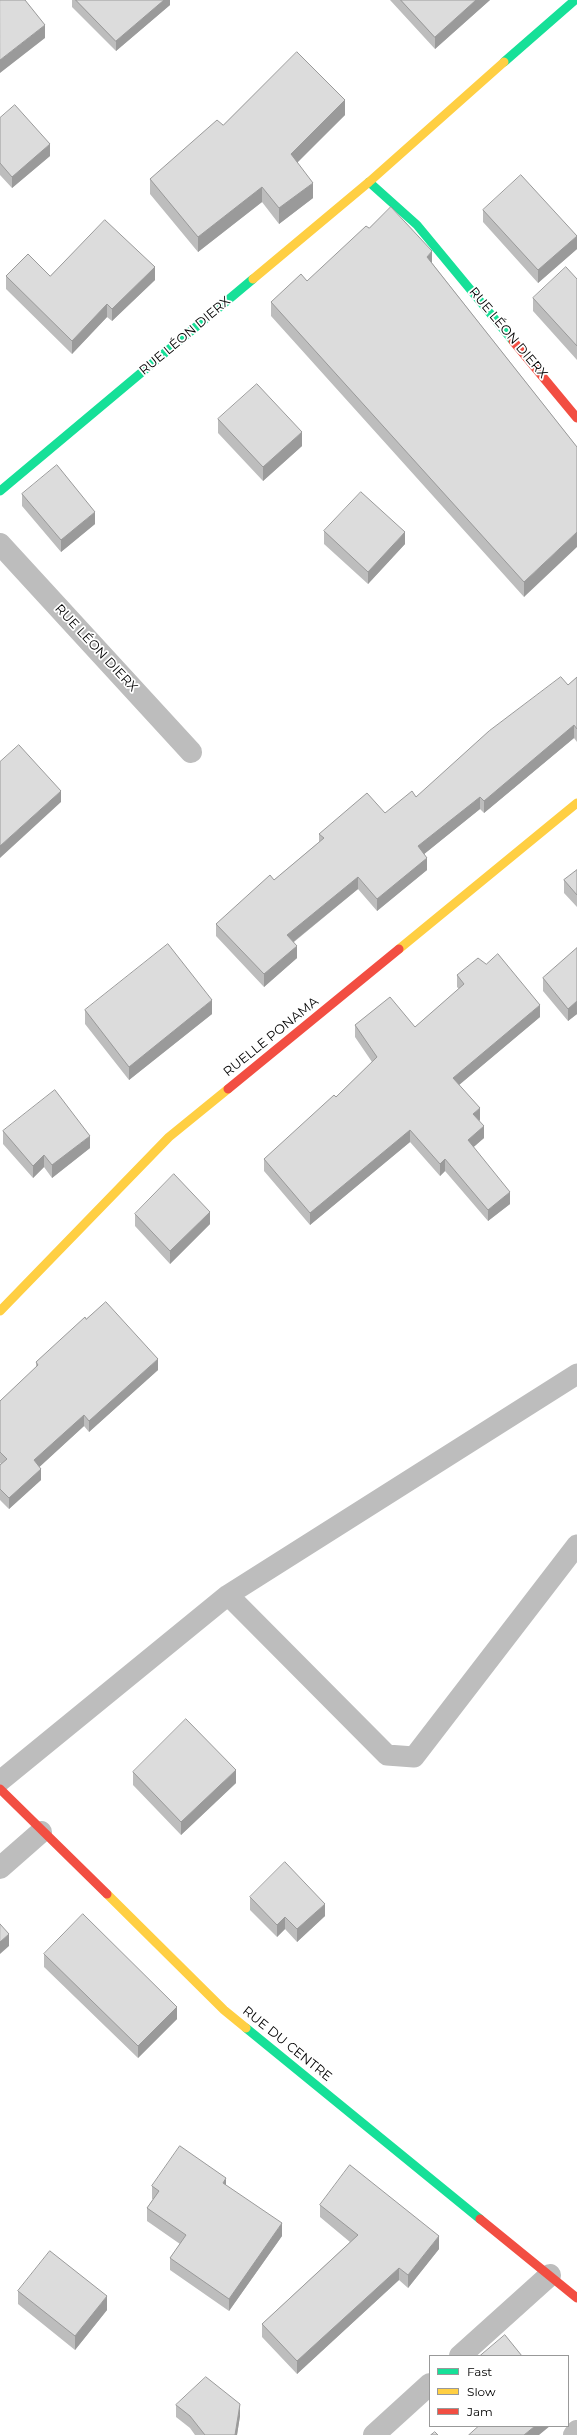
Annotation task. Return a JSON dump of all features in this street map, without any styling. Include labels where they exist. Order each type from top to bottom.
[{"type":"street","name":"RUE LÉON DIERX","points":[[0,491],[369,182],[575,0]]},
{"type":"street","name":"RUE LÉON DIERX","points":[[369,182],[417,224],[577,418]]},
{"type":"street","name":"RUE LÉON DIERX","points":[[0,544],[191,752]]},
{"type":"street","name":"RUELLE PONAMA","points":[[0,1311],[169,1137],[577,803]]},
{"type":"street","name":"RUE DU CENTRE","points":[[0,1789],[41,1832],[224,2010],[550,2274],[577,2298]]},
{"type":"street","points":[[0,1868],[41,1832]]},
{"type":"street","points":[[461,2355],[550,2274]]},
{"type":"street","points":[[374,2435],[429,2385]]},
{"type":"street","points":[[574,2435],[577,2432]]},
{"type":"lane","points":[[0,1781],[228,1595],[577,1374]]},
{"type":"lane","points":[[228,1595],[387,1755],[414,1757],[577,1546]]},
{"type":"building","points":[[0,0],[25,0],[45,25],[0,60]]},
{"type":"building","points":[[76,0],[164,0],[116,41]]},
{"type":"building","points":[[401,0],[476,0],[435,37]]},
{"type":"building","points":[[297,52],[345,100],[291,154],[313,183],[279,208],[262,187],[198,237],[150,179],[217,120],[223,125]]},
{"type":"building","points":[[15,105],[50,144],[12,177],[0,163],[0,118]]},
{"type":"building","points":[[521,175],[577,236],[538,270],[483,210]]},
{"type":"building","points":[[391,207],[432,251],[427,257],[577,447],[577,532],[524,582],[271,302],[301,274],[307,281],[366,226],[369,228]]},
{"type":"building","points":[[105,220],[155,267],[112,309],[107,304],[72,341],[6,276],[28,254],[50,276]]},
{"type":"building","points":[[566,267],[577,279],[577,346],[533,298]]},
{"type":"building","points":[[257,384],[302,432],[263,467],[218,419]]},
{"type":"building","points":[[57,465],[95,512],[61,540],[22,494]]},
{"type":"building","points":[[361,492],[405,532],[368,572],[324,531]]},
{"type":"building","points":[[561,677],[568,685],[577,677],[577,729],[574,725],[484,801],[480,797],[418,846],[427,858],[377,899],[358,877],[287,935],[297,946],[264,974],[216,924],[270,875],[274,880],[324,838],[319,834],[367,793],[385,813],[412,791],[416,797],[489,731]]},
{"type":"building","points":[[19,745],[61,791],[0,846],[0,762]]},
{"type":"building","points":[[577,870],[577,895],[564,880]]},
{"type":"building","points":[[168,944],[212,1000],[129,1067],[85,1010]]},
{"type":"building","points":[[577,948],[577,1001],[568,1009],[543,978]]},
{"type":"building","points":[[498,954],[540,1005],[453,1078],[480,1108],[473,1114],[484,1126],[468,1140],[510,1192],[488,1210],[445,1159],[440,1164],[410,1130],[310,1213],[264,1159],[334,1095],[336,1097],[377,1057],[355,1025],[390,997],[415,1027],[464,984],[457,975],[478,958],[486,964]]},
{"type":"building","points":[[55,1090],[90,1136],[52,1165],[44,1155],[33,1166],[3,1131]]},
{"type":"building","points":[[174,1174],[210,1212],[170,1251],[135,1214]]},
{"type":"building","points":[[106,1302],[158,1359],[89,1421],[84,1415],[34,1460],[41,1469],[9,1498],[0,1489],[0,1465],[7,1459],[0,1452],[0,1401],[38,1365],[36,1362],[85,1317],[86,1319]]},
{"type":"building","points":[[186,1719],[236,1770],[181,1822],[133,1772]]},
{"type":"building","points":[[285,1862],[325,1904],[297,1929],[285,1917],[277,1925],[250,1897]]},
{"type":"building","points":[[83,1914],[177,2007],[138,2046],[44,1954]]},
{"type":"building","points":[[0,1924],[9,1934],[0,1942]]},
{"type":"building","points":[[180,2146],[226,2178],[223,2183],[282,2223],[229,2299],[170,2258],[186,2235],[147,2208],[159,2191],[152,2186]]},
{"type":"building","points":[[350,2165],[439,2236],[408,2275],[399,2268],[297,2361],[262,2324],[358,2235],[320,2205]]},
{"type":"building","points":[[50,2251],[107,2296],[75,2336],[18,2291]]},
{"type":"building","points":[[505,2335],[521,2355],[481,2355]]},
{"type":"building","points":[[206,2377],[240,2404],[235,2435],[205,2435],[190,2416],[176,2405]]},
{"type":"building","points":[[478,2427],[534,2427],[524,2435],[469,2435]]},
{"type":"building","points":[[435,2432],[438,2435],[431,2435]]},
{"type":"traffic: fast","points":[[504,62],[575,0]]},
{"type":"traffic: fast","points":[[369,182],[417,225],[513,341]]},
{"type":"traffic: fast","points":[[0,491],[253,279]]},
{"type":"traffic: fast","points":[[246,2028],[480,2219]]},
{"type":"traffic: slow","points":[[253,279],[369,182],[504,62]]},
{"type":"traffic: slow","points":[[399,949],[577,803]]},
{"type":"traffic: slow","points":[[0,1311],[169,1137],[228,1089]]},
{"type":"traffic: slow","points":[[107,1894],[224,2010],[246,2028]]},
{"type":"traffic: jam","points":[[513,341],[577,418]]},
{"type":"traffic: jam","points":[[228,1089],[399,949]]},
{"type":"traffic: jam","points":[[0,1789],[107,1894]]},
{"type":"traffic: jam","points":[[480,2219],[577,2298]]}]
